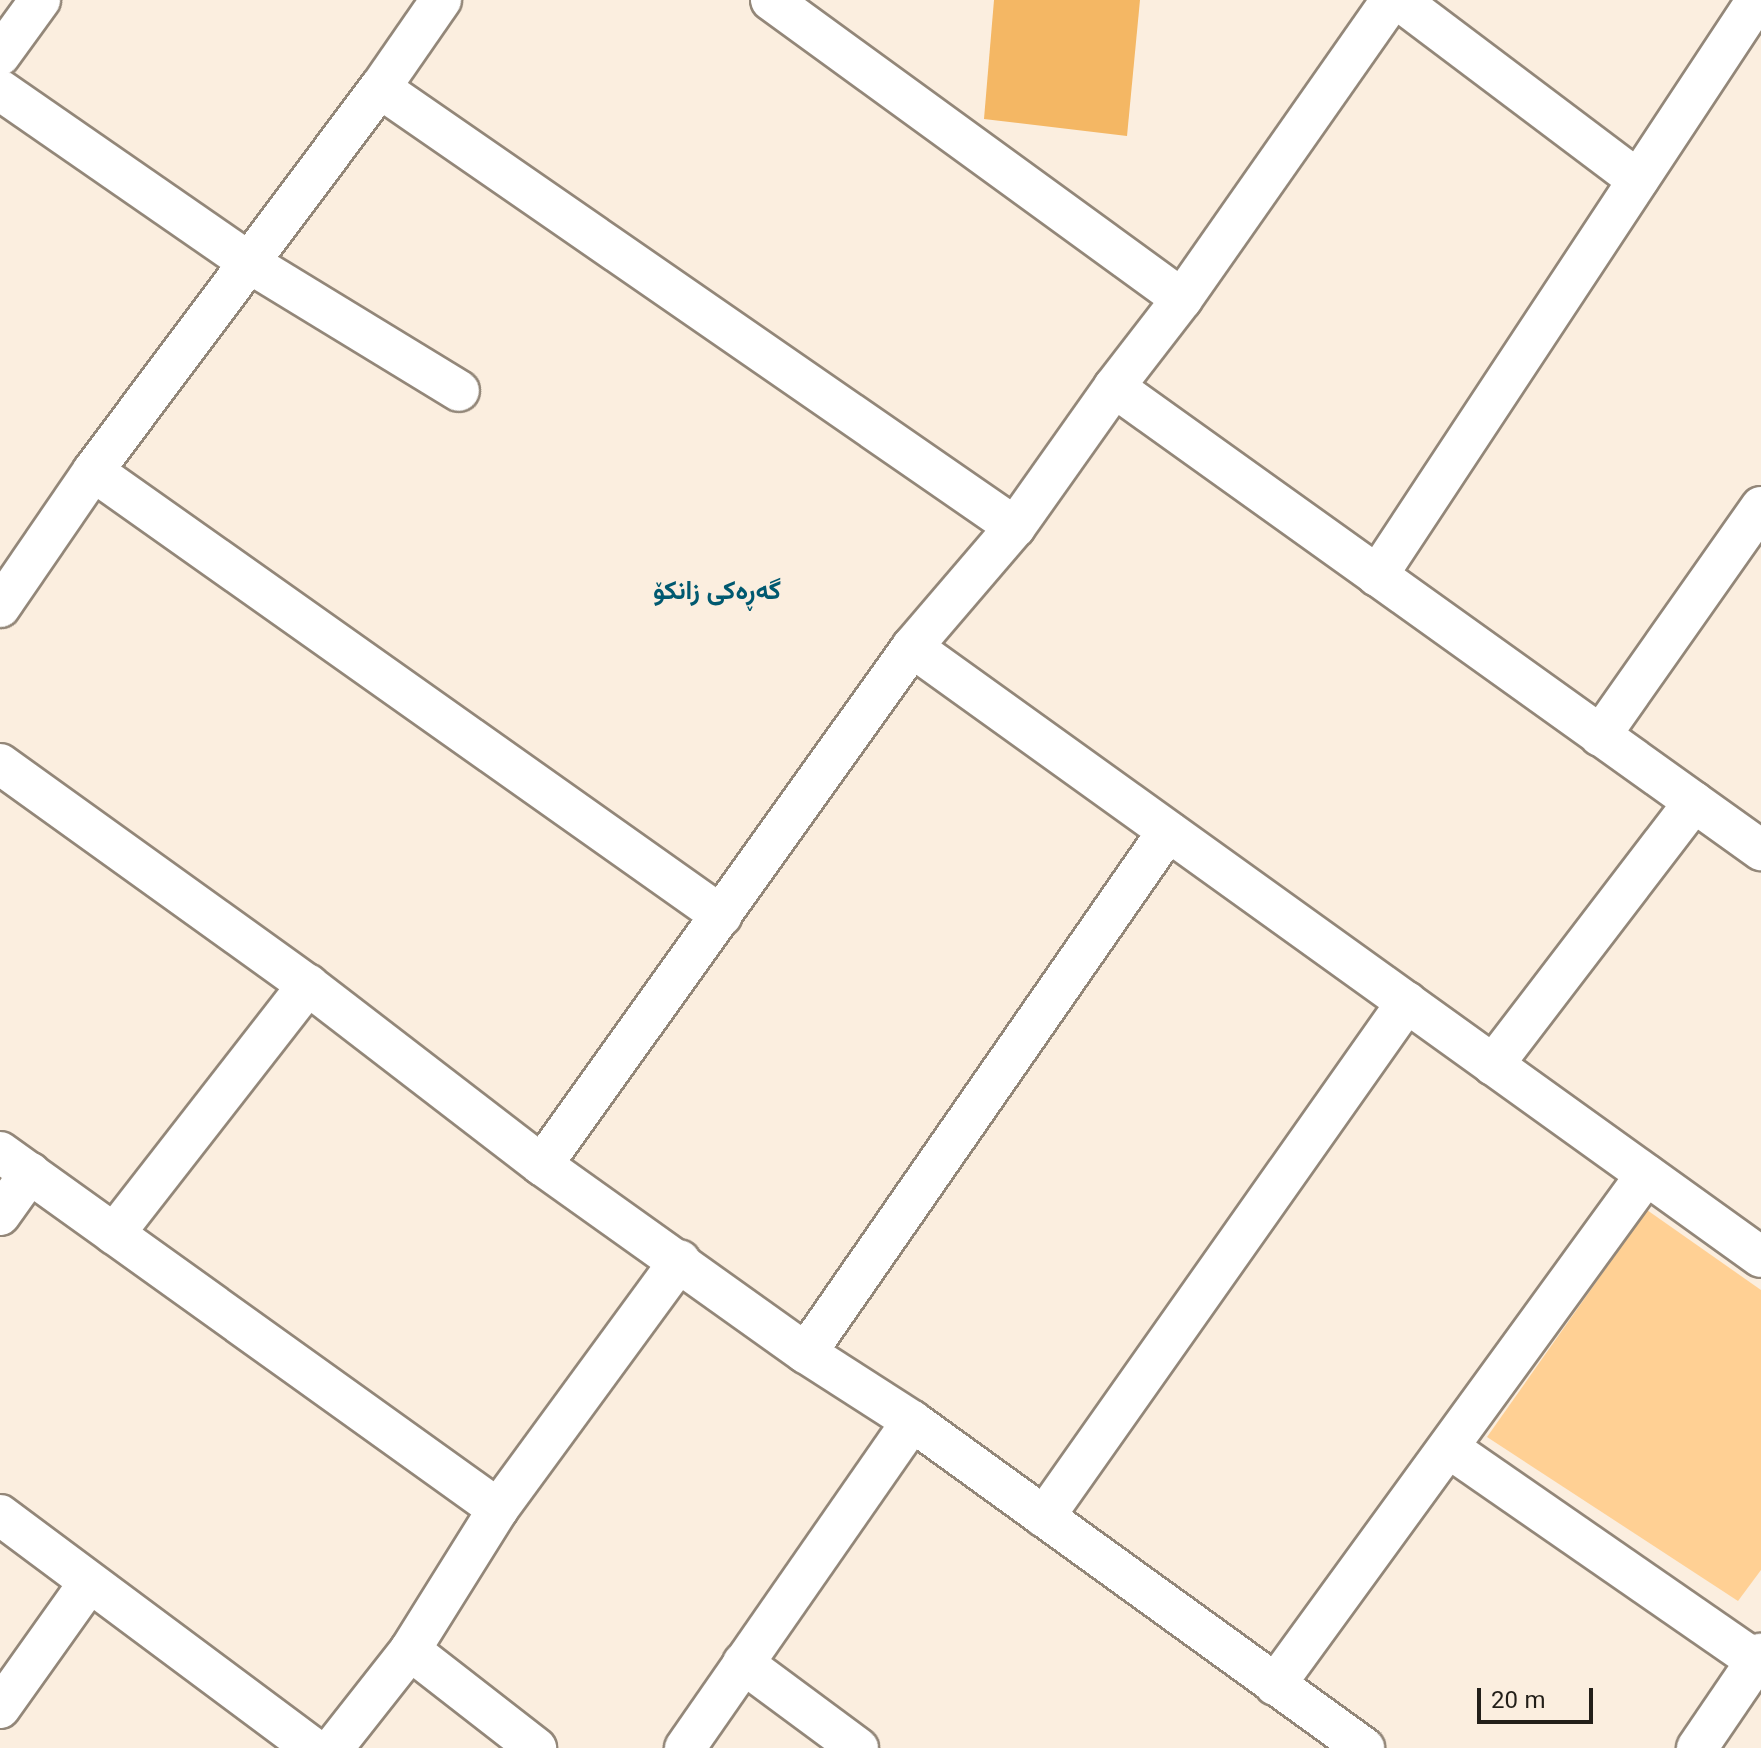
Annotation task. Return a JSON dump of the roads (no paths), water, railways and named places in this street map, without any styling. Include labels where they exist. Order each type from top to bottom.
[{"type":"street","points":[[0,55],[40,0]]},
{"type":"street","points":[[0,607],[93,471],[380,88],[441,0]]},
{"type":"street","points":[[542,1165],[912,647],[1015,527],[1114,387],[1182,299],[1391,0]]},
{"type":"street","points":[[1399,0],[1638,180]]},
{"type":"street","points":[[1377,576],[1757,0]]},
{"type":"street","points":[[791,6],[1182,299]]},
{"type":"street","points":[[380,88],[1015,527]]},
{"type":"street","points":[[0,90],[248,262],[459,391]]},
{"type":"street","points":[[1114,387],[1761,850]]},
{"type":"street","points":[[93,471],[722,916]]},
{"type":"street","points":[[1600,736],[1761,507]]},
{"type":"street","points":[[912,647],[1761,1257]]},
{"type":"street","points":[[0,764],[308,985],[542,1165],[680,1260],[806,1353],[912,1421],[1364,1748]]},
{"type":"street","points":[[1493,1065],[1694,802]]},
{"type":"street","points":[[806,1353],[1168,831]]},
{"type":"street","points":[[114,1234],[308,985]]},
{"type":"street","points":[[1044,1517],[1407,1002]]},
{"type":"street","points":[[0,1215],[15,1162],[498,1509]]},
{"type":"street","points":[[1275,1685],[1646,1175]]},
{"type":"street","points":[[333,1748],[410,1650],[498,1509],[680,1260]]},
{"type":"street","points":[[685,1748],[912,1421]]},
{"type":"street","points":[[1449,1448],[1759,1658],[1697,1748]]},
{"type":"street","points":[[0,1515],[88,1584],[313,1748]]},
{"type":"street","points":[[0,1708],[88,1584]]},
{"type":"street","points":[[410,1650],[536,1748]]},
{"type":"street","points":[[743,1663],[858,1748]]},
{"type":"district","name":"گەڕەکی زانکۆ","points":[[717,593]]}]
